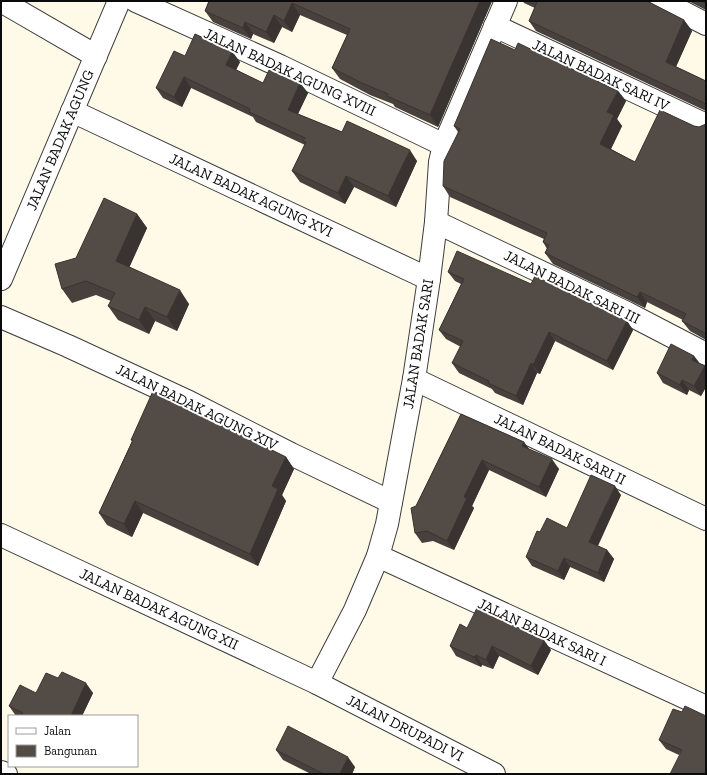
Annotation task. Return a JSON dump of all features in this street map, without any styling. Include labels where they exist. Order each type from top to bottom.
[{"type":"street","points":[[1,1],[96,56]]},
{"type":"street","name":"JALAN BADAK AGUNG","points":[[2,273],[120,1]]},
{"type":"street","name":"JALAN BADAK AGUNG XVIII","points":[[136,1],[273,62],[444,145]]},
{"type":"street","name":"JALAN BADAK SARI","points":[[316,682],[355,610],[378,556],[387,524],[414,379],[429,279],[436,222],[440,162],[444,145],[506,1]]},
{"type":"street","points":[[661,1],[706,24]]},
{"type":"street","name":"JALAN BADAK SARI IV","points":[[495,26],[706,125]]},
{"type":"street","name":"JALAN BADAK AGUNG XVI","points":[[72,111],[429,279]]},
{"type":"street","name":"JALAN BADAK SARI III","points":[[436,222],[627,313],[706,354]]},
{"type":"street","name":"JALAN BADAK AGUNG XIV","points":[[1,317],[189,402],[291,454],[391,502]]},
{"type":"street","name":"JALAN BADAK SARI II","points":[[414,379],[706,519]]},
{"type":"street","name":"JALAN BADAK AGUNG XII","points":[[1,535],[316,682]]},
{"type":"street","name":"JALAN BADAK SARI I","points":[[378,556],[706,707]]},
{"type":"street","name":"JALAN DRUPADI VI","points":[[316,682],[494,774]]},
{"type":"street","points":[[1,772],[6,774]]},
{"type":"building","points":[[209,1],[480,1],[430,115],[387,96],[388,94],[332,68],[350,29],[292,3],[284,21],[274,15],[266,32],[245,22],[243,28],[205,11]]},
{"type":"building","points":[[535,1],[647,1],[684,20],[666,62],[706,81],[706,105],[529,21],[537,2]]},
{"type":"building","points":[[195,34],[232,51],[226,65],[263,83],[270,68],[300,83],[288,110],[342,132],[347,121],[410,150],[388,196],[346,176],[338,193],[292,171],[306,142],[303,141],[305,138],[249,112],[250,109],[184,77],[174,97],[156,88],[174,51],[185,56]]},
{"type":"building","points":[[491,39],[515,50],[518,43],[618,91],[607,112],[614,115],[600,144],[635,162],[660,110],[694,126],[699,127],[706,124],[705,333],[682,321],[686,314],[640,292],[637,297],[545,253],[549,245],[543,242],[547,233],[443,186],[444,161],[460,129],[454,126]]},
{"type":"building","points":[[104,198],[137,214],[116,261],[180,290],[167,317],[145,307],[139,320],[108,306],[115,293],[86,281],[62,289],[55,264],[76,258]]},
{"type":"building","points":[[457,251],[531,284],[535,276],[627,321],[607,361],[549,332],[533,365],[531,363],[516,396],[488,383],[489,381],[452,363],[463,341],[439,330],[464,279],[448,272]]},
{"type":"building","points":[[671,344],[694,356],[692,360],[705,366],[694,386],[682,380],[680,385],[657,373]]},
{"type":"building","points":[[153,391],[286,457],[272,486],[278,489],[250,554],[135,501],[124,524],[99,513],[133,440],[131,440]]},
{"type":"building","points":[[461,414],[524,442],[522,446],[552,459],[539,487],[482,460],[464,497],[467,498],[447,541],[427,531],[415,533],[411,508],[416,506]]},
{"type":"building","points":[[591,475],[615,486],[589,542],[607,550],[598,573],[564,558],[558,571],[526,557],[537,531],[540,532],[547,518],[567,528]]},
{"type":"building","points":[[477,608],[544,640],[531,666],[492,646],[486,660],[476,655],[474,657],[450,646],[460,624],[467,628]]},
{"type":"building","points":[[62,672],[86,683],[71,715],[22,715],[23,713],[9,706],[20,685],[36,693],[46,673],[58,678]]},
{"type":"building","points":[[685,706],[706,716],[706,774],[670,774],[682,750],[659,740],[673,709],[682,712]]},
{"type":"building","points":[[288,726],[348,757],[340,774],[324,774],[276,750]]}]
